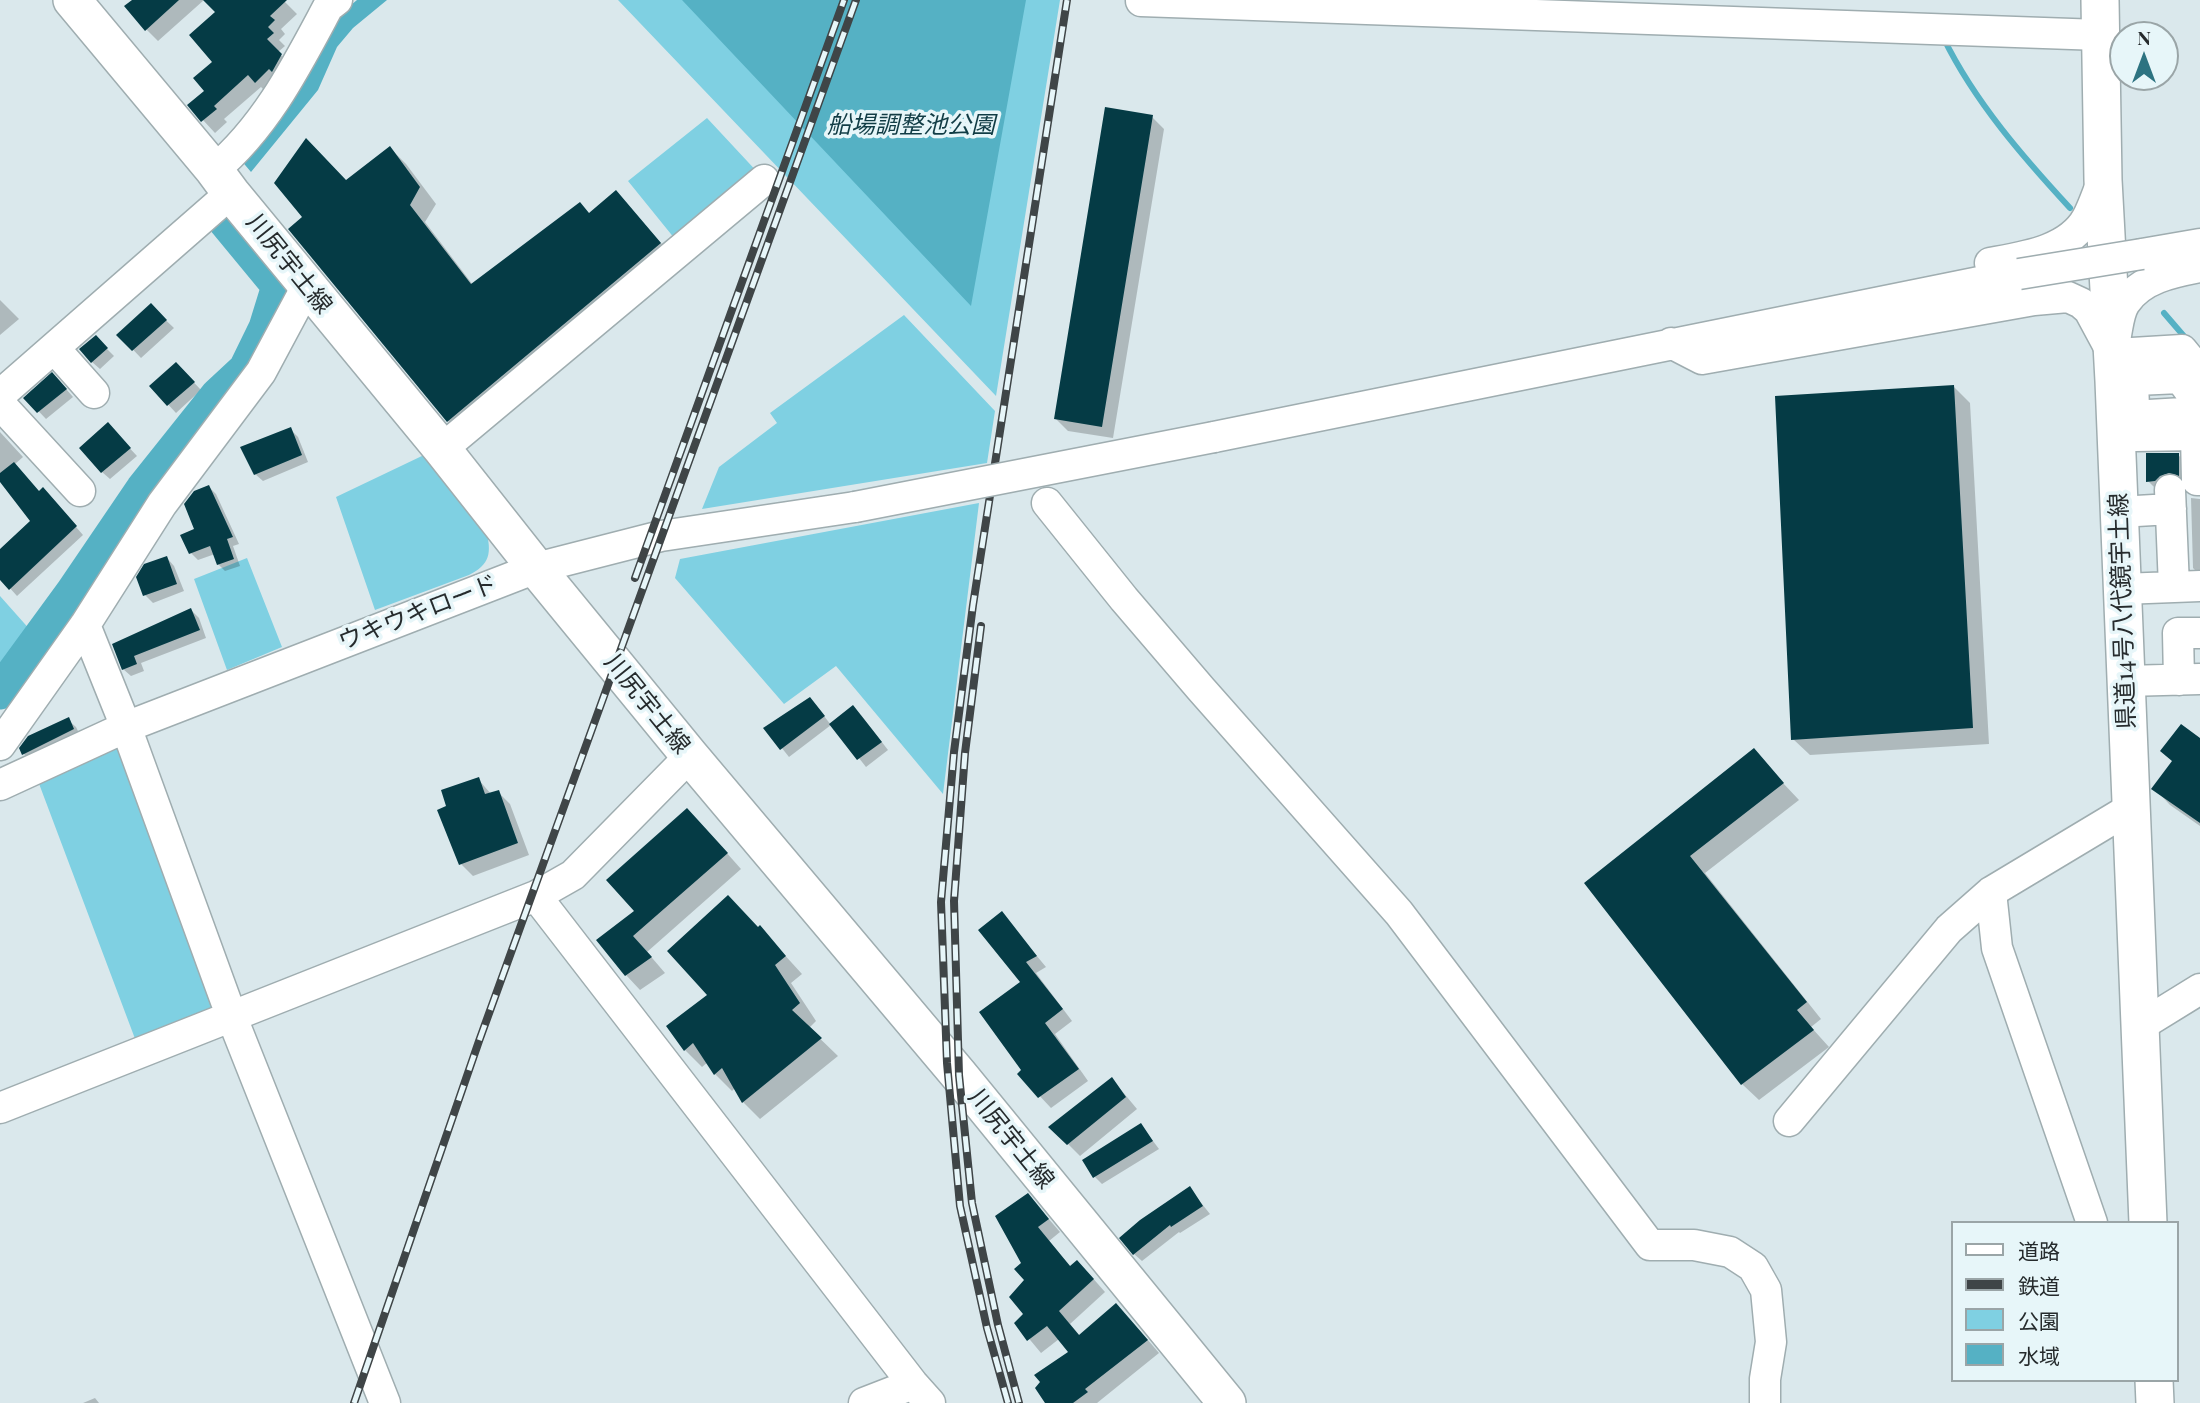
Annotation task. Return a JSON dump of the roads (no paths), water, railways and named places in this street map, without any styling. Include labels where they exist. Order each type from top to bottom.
[{"type":"main road","name":"川尻宇土線","points":[[72,0],[223,181],[690,756],[959,1075],[1227,1403]]},
{"type":"main road","name":"県道14号八代鏡宇土線","points":[[2100,18],[2103,180],[2148,1221]]},
{"type":"main road","points":[[2154,1382],[2155,1403]]},
{"type":"street","points":[[0,395],[54,348],[223,181],[230,157],[282,92],[328,7],[337,0]]},
{"type":"street","points":[[1141,1],[2100,18]]},
{"type":"street","points":[[442,449],[764,180]]},
{"type":"street","points":[[1724,333],[1756,313],[1823,293],[2027,256],[2062,244],[2086,221],[2103,180]]},
{"type":"street","name":"ウキウキロード","points":[[0,785],[126,727],[536,568],[661,536],[855,507],[1214,438],[2019,274],[2200,244]]},
{"type":"street","points":[[2113,367],[2121,310],[2126,300],[2146,284],[2169,273],[2200,267]]},
{"type":"street","points":[[0,745],[85,625],[162,504],[261,372],[307,286]]},
{"type":"street","points":[[1671,343],[1702,359],[2021,302],[2068,297],[2089,310],[2113,367]]},
{"type":"street","points":[[54,348],[94,393]]},
{"type":"street","points":[[2200,372],[2182,350],[2132,353],[2135,436],[2196,435],[2197,480],[2200,480]]},
{"type":"street","points":[[2113,367],[2180,378],[2200,405]]},
{"type":"street","points":[[0,404],[80,491]]},
{"type":"street","points":[[2115,417],[2200,412]]},
{"type":"street","points":[[2119,512],[2170,500],[2187,587],[2122,589]]},
{"type":"street","points":[[1047,503],[1201,689],[1399,913],[1650,1245],[1694,1245],[1730,1252],[1753,1267],[1766,1290],[1771,1342],[1765,1379],[1765,1403]]},
{"type":"street","points":[[85,625],[126,727],[232,1015],[385,1403]]},
{"type":"street","points":[[2126,681],[2189,680],[2178,634],[2200,633]]},
{"type":"street","points":[[0,1108],[536,896],[573,875],[690,756]]},
{"type":"street","points":[[1788,1121],[1949,929],[1991,892],[2131,808]]},
{"type":"street","points":[[1991,892],[1997,948],[2091,1221]]},
{"type":"street","points":[[536,896],[922,1393],[864,1403]]},
{"type":"street","points":[[2140,1026],[2200,989]]},
{"type":"water","points":[[357,0],[387,0],[353,28],[337,47],[318,90],[251,172],[240,159],[339,15]]},
{"type":"water","points":[[682,0],[1026,0],[971,306]]},
{"type":"waterway","points":[[1944,39],[1985,107],[2070,208]]},
{"type":"waterway","points":[[0,692],[143,489],[218,395],[246,369],[266,328],[279,286],[222,217]]},
{"type":"waterway","points":[[2164,313],[2189,342]]},
{"type":"railway","points":[[635,578],[844,0]]},
{"type":"railway","points":[[354,1403],[479,1041],[856,0]]},
{"type":"railway","points":[[1008,1403],[987,1328],[960,1206],[947,1063],[941,902],[954,752],[973,605],[1067,0]]},
{"type":"railway","points":[[981,626],[965,753],[954,901],[959,1075],[972,1203],[998,1325],[1019,1403]]},
{"type":"park label","name":"船場調整池公園","points":[[911,126]]}]
